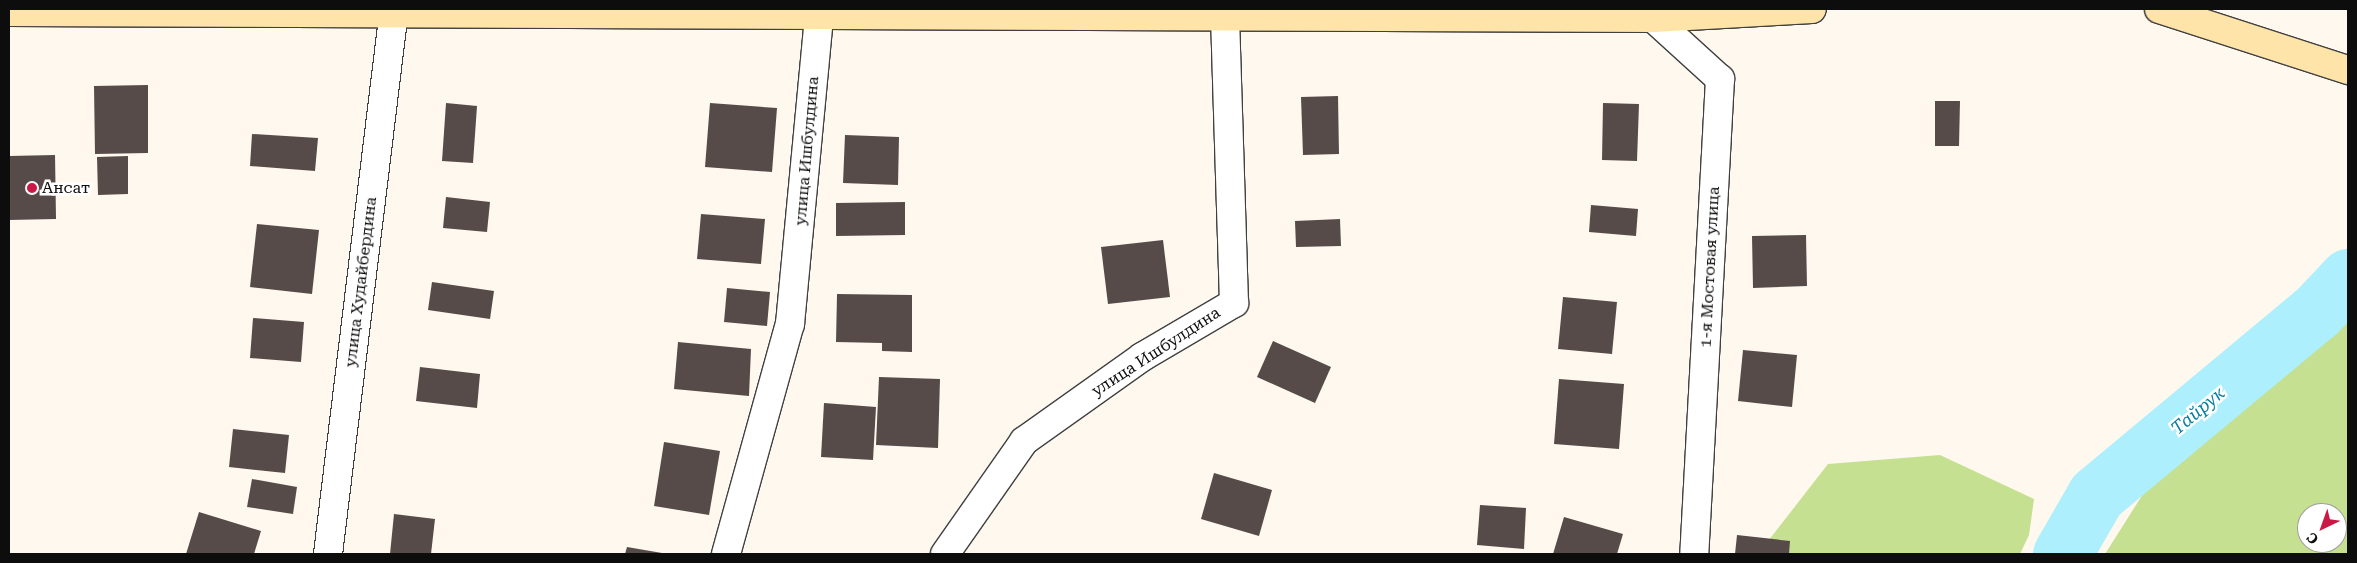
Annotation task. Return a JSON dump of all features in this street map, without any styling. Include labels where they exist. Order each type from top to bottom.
[{"type":"main road","points":[[9,12],[394,10],[1653,13],[1812,9]]},
{"type":"main road","points":[[2160,9],[2348,70]]},
{"type":"street","name":"улица Худайбердина","points":[[328,554],[394,10]]},
{"type":"street","name":"улица Ишбулдина","points":[[726,554],[790,324],[820,11]]},
{"type":"street","name":"улица Ишбулдина","points":[[945,554],[1024,441],[1142,358],[1234,303],[1225,13]]},
{"type":"street","name":"1-я Мостовая улица","points":[[1653,13],[1720,79],[1694,554]]},
{"type":"green space","points":[[2348,305],[2348,554],[2105,554],[2169,453]]},
{"type":"green space","points":[[1940,455],[2034,499],[2029,535],[2020,554],[1758,554],[1828,464]]},
{"type":"building","points":[[148,85],[148,153],[95,154],[94,86]]},
{"type":"building","points":[[1338,96],[1339,154],[1303,155],[1301,97]]},
{"type":"building","points":[[1935,101],[1960,101],[1959,146],[1935,146]]},
{"type":"building","points":[[446,103],[477,106],[473,163],[442,161]]},
{"type":"building","points":[[710,103],[777,108],[772,172],[705,167]]},
{"type":"building","points":[[1603,103],[1639,104],[1637,161],[1602,160]]},
{"type":"building","points":[[252,134],[318,138],[315,171],[250,166]]},
{"type":"building","points":[[845,135],[899,137],[898,185],[843,183]]},
{"type":"building","name":"Ансат","points":[[55,155],[56,219],[9,220],[9,156]]},
{"type":"building","points":[[128,156],[128,194],[98,195],[97,157]]},
{"type":"building","points":[[446,197],[490,202],[487,232],[443,228]]},
{"type":"building","points":[[905,202],[905,235],[836,236],[836,203]]},
{"type":"building","points":[[1591,205],[1638,209],[1636,236],[1589,232]]},
{"type":"building","points":[[701,214],[765,219],[761,264],[697,259]]},
{"type":"building","points":[[1340,219],[1341,246],[1296,247],[1295,221]]},
{"type":"building","points":[[257,224],[319,230],[312,294],[250,287]]},
{"type":"building","points":[[1806,235],[1807,286],[1753,288],[1752,236]]},
{"type":"building","points":[[1163,240],[1170,297],[1108,304],[1101,247]]},
{"type":"building","points":[[432,282],[494,291],[490,319],[428,310]]},
{"type":"building","points":[[727,288],[770,292],[767,326],[724,322]]},
{"type":"building","points":[[837,294],[912,295],[912,352],[882,351],[882,343],[836,342]]},
{"type":"building","points":[[1563,297],[1617,302],[1612,354],[1558,349]]},
{"type":"building","points":[[253,318],[304,322],[301,362],[250,358]]},
{"type":"building","points":[[1273,341],[1331,367],[1315,403],[1257,377]]},
{"type":"building","points":[[678,342],[751,349],[749,396],[674,389]]},
{"type":"building","points":[[1743,350],[1797,355],[1792,407],[1738,401]]},
{"type":"building","points":[[420,367],[480,374],[477,408],[416,401]]},
{"type":"building","points":[[879,377],[940,379],[938,448],[876,445]]},
{"type":"building","points":[[1559,379],[1624,384],[1619,449],[1554,444]]},
{"type":"building","points":[[824,403],[876,407],[873,460],[821,457]]},
{"type":"building","points":[[233,429],[289,435],[285,473],[229,467]]},
{"type":"building","points":[[664,442],[720,451],[709,515],[654,506]]},
{"type":"building","points":[[1214,473],[1272,490],[1259,536],[1201,519]]},
{"type":"building","points":[[252,479],[297,487],[293,514],[247,507]]},
{"type":"building","points":[[1480,505],[1526,508],[1524,549],[1477,545]]},
{"type":"building","points":[[199,512],[261,531],[254,554],[186,554]]},
{"type":"building","points":[[394,514],[435,519],[431,554],[390,554]]},
{"type":"building","points":[[1564,517],[1623,534],[1617,554],[1553,554]]},
{"type":"building","points":[[1737,535],[1790,541],[1789,554],[1735,554]]},
{"type":"building","points":[[627,547],[662,553],[662,554],[625,554]]},
{"type":"waterway","name":"Тайрук","points":[[2062,554],[2096,495],[2316,312],[2348,278]]},
{"type":"place","name":"Ансат","points":[[32,188]]}]
